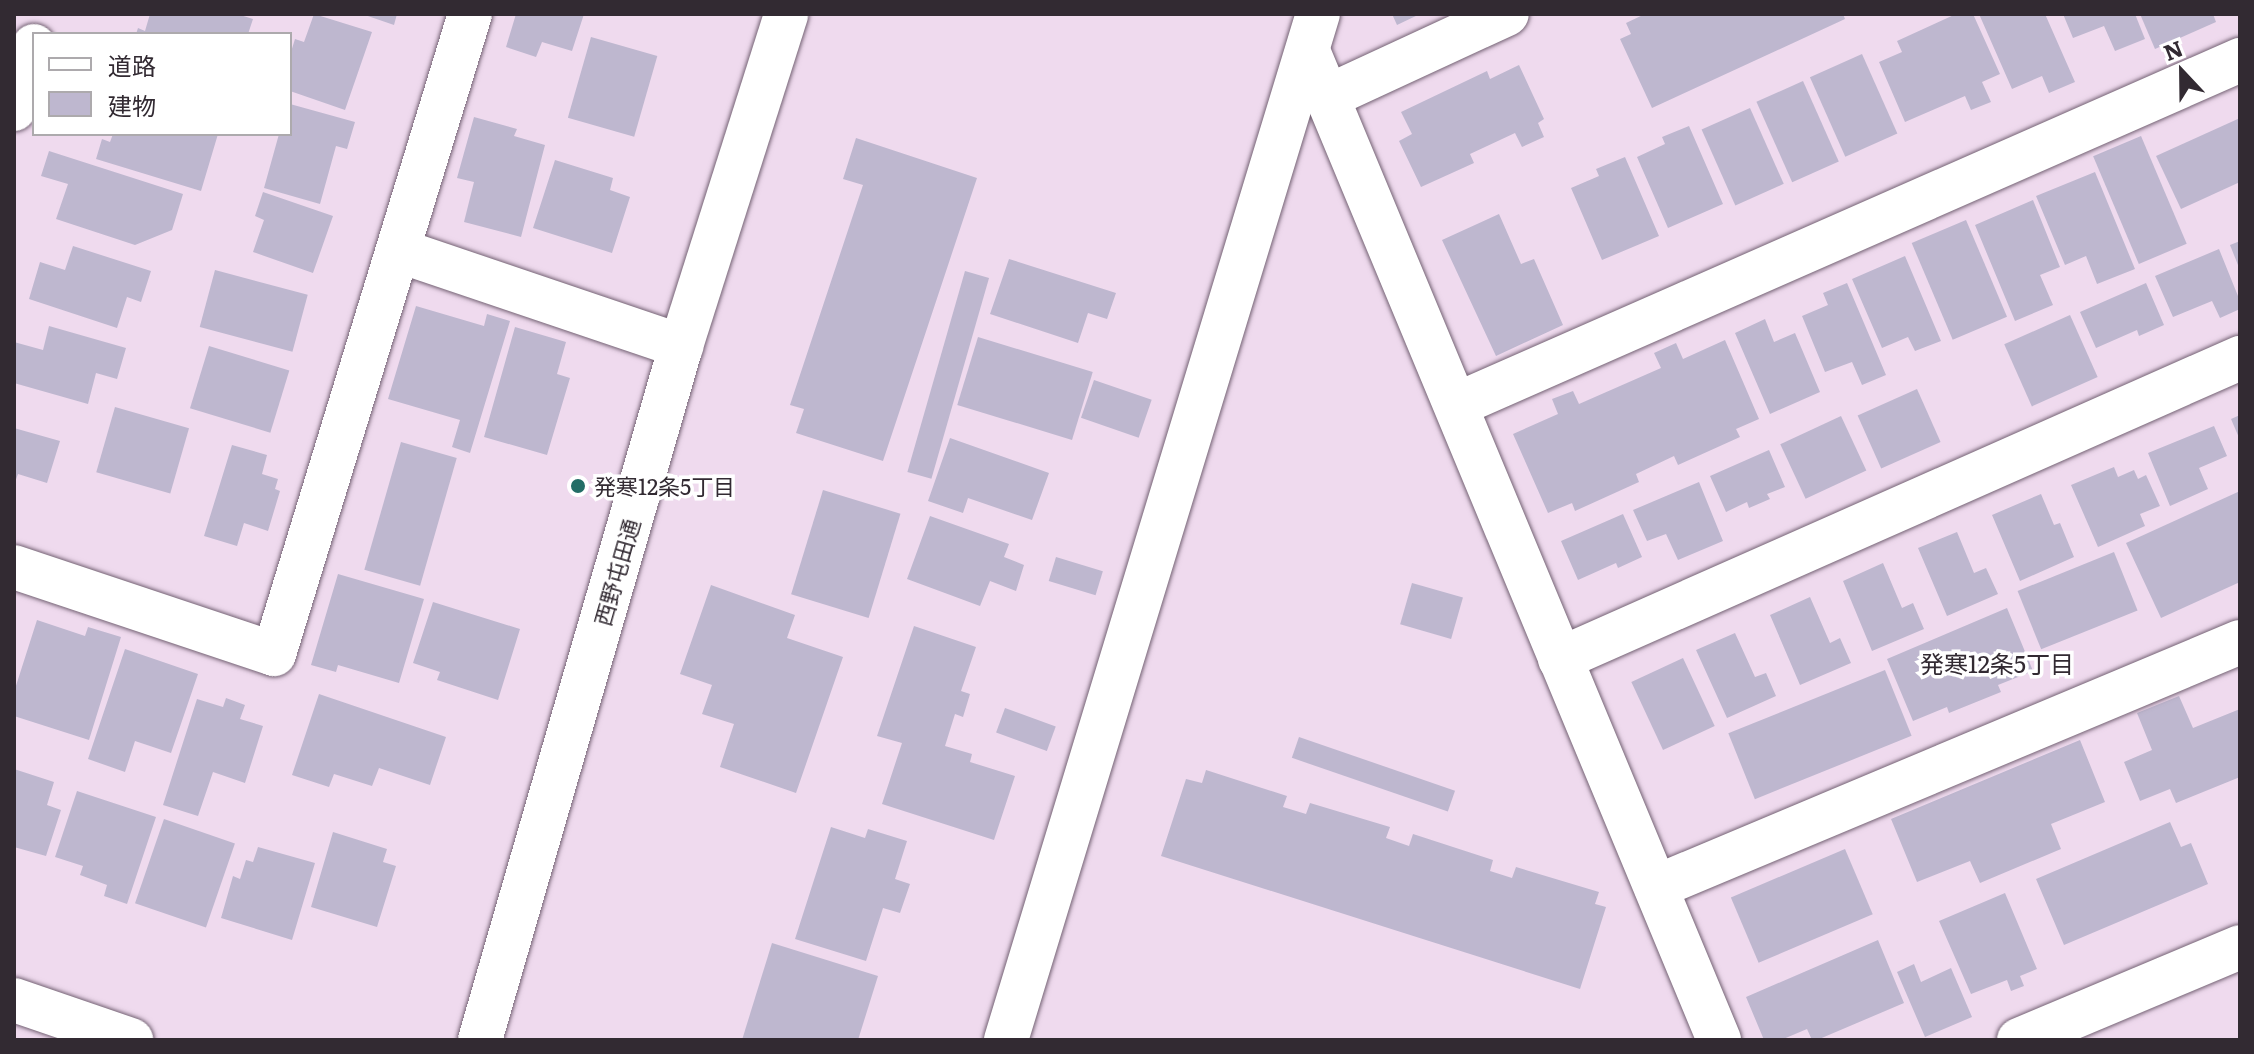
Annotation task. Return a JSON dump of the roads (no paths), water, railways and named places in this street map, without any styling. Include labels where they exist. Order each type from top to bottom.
[{"type":"street","points":[[14,567],[274,654],[400,251],[470,14]]},
{"type":"street","name":"西野屯田通","points":[[480,1040],[681,346],[786,14]]},
{"type":"street","points":[[1327,97],[1507,14]]},
{"type":"street","points":[[1313,33],[1327,97],[1719,1040]]},
{"type":"street","points":[[1006,1040],[1313,33]]},
{"type":"street","points":[[14,109],[32,52]]},
{"type":"street","points":[[1456,405],[2240,60]]},
{"type":"street","points":[[400,251],[681,346]]},
{"type":"street","points":[[1560,659],[2240,358]]},
{"type":"street","points":[[1656,887],[2240,642]]},
{"type":"street","points":[[2019,1040],[2240,947]]},
{"type":"street","points":[[14,1000],[131,1040]]},
{"type":"place","name":"発寒12条5丁目","points":[[578,486]]},
{"type":"district","name":"発寒12条5丁目","points":[[1997,663]]}]
